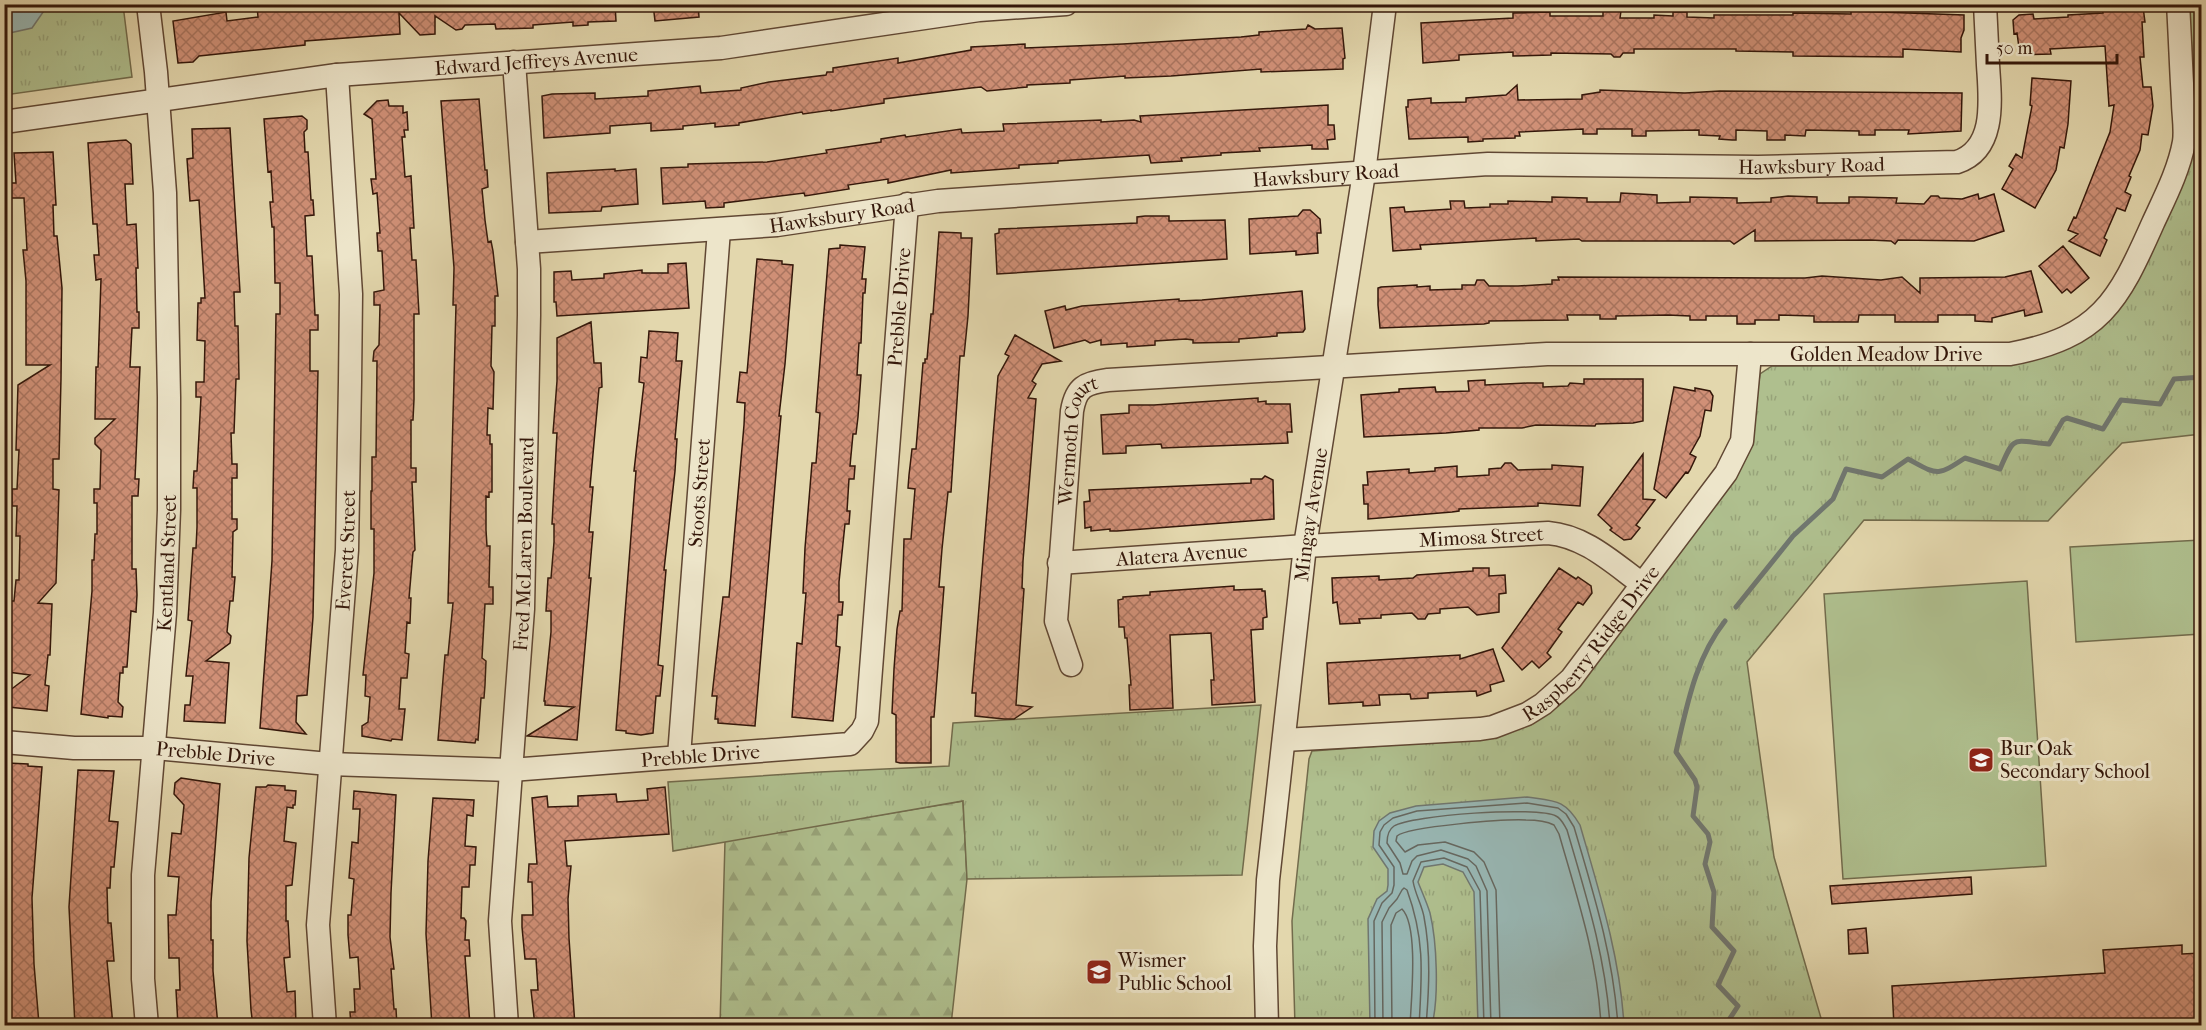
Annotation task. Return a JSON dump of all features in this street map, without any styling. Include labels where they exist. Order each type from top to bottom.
[{"type":"street","name":"Kentland Street","points":[[147,1026],[143,979],[143,875],[165,614],[169,510],[165,193],[159,101],[148,4]]},
{"type":"street","name":"Edward Jeffreys Avenue","points":[[4,122],[337,75],[721,48],[885,14],[1066,4]]},
{"type":"street","name":"Mingay Avenue","points":[[1267,1026],[1265,946],[1267,897],[1305,546],[1364,173],[1385,4]]},
{"type":"street","name":"Hawksbury Road","points":[[526,242],[777,225],[907,204],[1488,164],[1758,166],[1957,162],[1968,158],[1976,151],[1986,132],[1990,102],[1984,4]]},
{"type":"street","name":"Golden Meadow Drive","points":[[1333,367],[1547,354],[2010,354],[2046,346],[2075,333],[2111,304],[2127,281],[2171,184],[2184,140],[2178,4]]},
{"type":"street","name":"Fred McLaren Boulevard","points":[[507,1026],[500,921],[523,609],[529,269],[514,62]]},
{"type":"street","name":"Everett Street","points":[[325,1026],[318,925],[347,550],[351,294],[337,75]]},
{"type":"street","name":"Prebble Drive","points":[[4,742],[74,748],[155,748],[329,764],[511,770],[841,746],[856,739],[867,721],[907,204]]},
{"type":"street","name":"Stoots Street","points":[[679,756],[719,230]]},
{"type":"street","name":"Raspberry Ridge Drive","points":[[1284,740],[1480,729],[1493,727],[1527,714],[1543,704],[1571,679],[1726,473],[1742,441],[1750,354]]},
{"type":"street","name":"Wermoth Court","points":[[1071,665],[1056,621],[1072,411],[1078,392],[1084,386],[1108,380],[1333,367]]},
{"type":"street","name":"Mimosa Street","points":[[1305,546],[1564,534],[1589,546],[1642,584]]},
{"type":"street","name":"Alatera Avenue","points":[[1059,563],[1305,546]]},
{"type":"green space","points":[[4,5],[123,5],[132,77],[5,95]]},
{"type":"green space","points":[[2188,5],[2201,5],[2201,434],[2122,443],[2048,521],[1864,520],[1747,662],[1774,857],[1823,1025],[1295,1026],[1292,921],[1309,759],[1312,751],[1491,738],[1526,726],[1567,699],[1738,473],[1749,452],[1760,374],[1772,366],[2016,364],[2048,355],[2074,344],[2095,330],[2113,314],[2142,272],[2177,194],[2191,156],[2196,104]]},
{"type":"green space","points":[[2201,540],[2201,634],[2076,642],[2070,547]]},
{"type":"green space","points":[[2027,581],[2046,866],[1843,879],[1824,594]]},
{"type":"green space","points":[[1261,705],[1242,875],[967,879],[963,801],[673,851],[668,782],[949,766],[953,723]]},
{"type":"green space","points":[[963,801],[967,879],[951,1025],[720,1026],[725,841]]},
{"type":"water","points":[[4,5],[48,5],[32,28],[5,34]]},
{"type":"water","points":[[1527,797],[1545,799],[1564,806],[1575,816],[1580,825],[1613,949],[1624,1025],[1478,1025],[1474,892],[1463,872],[1443,864],[1424,867],[1418,882],[1430,913],[1434,939],[1436,985],[1432,1025],[1370,1025],[1368,919],[1377,899],[1387,891],[1388,885],[1388,869],[1373,847],[1374,831],[1379,821],[1390,813],[1416,806]]},
{"type":"building","points":[[273,4],[615,4],[616,21],[588,22],[588,25],[573,26],[573,22],[533,25],[533,28],[496,29],[495,24],[465,25],[462,29],[456,30],[435,16],[435,34],[420,35],[399,13],[400,34],[305,41],[305,45],[199,56],[193,62],[178,63],[173,21],[226,12],[227,21],[258,17],[257,6]]},
{"type":"building","points":[[653,4],[698,4],[699,17],[655,21]]},
{"type":"building","points":[[2140,4],[2140,7],[2143,7],[2145,22],[2142,22],[2144,57],[2140,57],[2143,87],[2151,87],[2153,106],[2148,135],[2142,134],[2140,150],[2125,192],[2131,195],[2125,211],[2117,208],[2104,238],[2107,240],[2100,256],[2069,241],[2078,234],[2068,230],[2074,217],[2076,218],[2110,132],[2114,105],[2109,106],[2105,46],[2050,49],[2051,54],[2020,55],[2013,20],[2019,15],[2033,14],[2034,19],[2103,13],[2102,6]]},
{"type":"building","points":[[1603,10],[1621,11],[1620,18],[1673,16],[1673,12],[1687,12],[1687,17],[1714,18],[1714,15],[1851,14],[1851,11],[1964,15],[1964,30],[1961,38],[1961,52],[1903,49],[1903,57],[1793,56],[1793,52],[1736,51],[1736,49],[1634,49],[1634,53],[1623,53],[1620,57],[1614,57],[1611,54],[1551,53],[1551,55],[1513,56],[1513,52],[1459,55],[1459,60],[1423,63],[1421,23],[1513,18],[1513,13],[1550,12],[1550,16],[1603,16]]},
{"type":"building","points":[[1308,25],[1315,29],[1342,28],[1345,58],[1343,69],[1261,72],[1261,69],[1171,76],[1125,78],[1125,76],[1070,80],[1070,83],[1027,85],[1027,87],[987,91],[981,87],[884,99],[884,103],[831,111],[803,114],[802,112],[739,123],[739,125],[715,127],[715,123],[683,126],[683,129],[651,131],[651,123],[610,126],[610,133],[544,138],[542,96],[552,94],[595,93],[595,99],[648,96],[648,91],[700,86],[701,93],[741,90],[741,88],[769,82],[826,75],[827,72],[833,72],[833,68],[898,58],[898,63],[971,50],[971,47],[1025,44],[1025,48],[1241,37],[1259,35],[1259,32],[1306,29]]},
{"type":"building","points":[[2032,78],[2071,81],[2064,148],[2060,147],[2056,170],[2035,208],[2002,189],[2013,169],[2009,166],[2016,154],[2022,158],[2032,106],[2030,105]]},
{"type":"building","points":[[1517,85],[1518,100],[1582,99],[1582,95],[1600,92],[1600,90],[1685,93],[1720,91],[1962,93],[1961,131],[1908,134],[1909,130],[1875,130],[1875,135],[1859,135],[1859,131],[1806,130],[1805,136],[1785,135],[1785,140],[1767,140],[1767,131],[1736,130],[1736,140],[1732,140],[1719,139],[1720,136],[1699,135],[1699,130],[1646,131],[1646,136],[1632,136],[1632,129],[1597,129],[1597,134],[1583,134],[1583,129],[1519,132],[1520,136],[1515,136],[1515,138],[1468,142],[1468,137],[1409,139],[1406,107],[1408,107],[1408,100],[1431,98],[1431,103],[1466,102],[1466,98],[1506,95]]},
{"type":"building","points":[[479,99],[488,187],[482,189],[488,242],[491,241],[493,251],[498,296],[495,296],[495,326],[492,326],[493,409],[488,408],[487,435],[490,435],[490,444],[492,444],[492,492],[489,492],[489,497],[486,496],[487,546],[490,546],[489,587],[493,587],[493,604],[485,604],[482,658],[486,661],[485,685],[484,698],[481,698],[478,740],[476,739],[475,743],[438,740],[445,655],[448,655],[453,603],[448,603],[456,305],[453,305],[454,268],[441,101]]},
{"type":"building","points":[[388,100],[389,106],[403,106],[403,113],[407,112],[408,130],[404,130],[405,137],[402,137],[405,177],[411,176],[414,228],[410,228],[412,260],[416,260],[419,314],[414,314],[411,468],[416,468],[416,482],[412,482],[415,550],[409,598],[411,598],[410,623],[407,622],[405,653],[409,654],[407,678],[401,678],[399,709],[405,709],[402,740],[392,739],[391,741],[362,736],[362,726],[368,722],[370,697],[365,696],[366,675],[363,675],[374,573],[371,491],[372,457],[376,457],[377,361],[373,361],[374,351],[379,345],[380,305],[374,305],[374,292],[384,290],[382,251],[378,251],[377,233],[380,233],[377,193],[373,194],[371,179],[376,179],[372,119],[364,114],[377,101]]},
{"type":"building","points":[[1328,105],[1328,125],[1334,125],[1335,139],[1327,140],[1328,149],[1312,149],[1312,145],[1259,148],[1260,151],[1221,153],[1221,155],[1181,158],[1182,161],[1151,163],[1149,155],[1058,161],[1058,163],[1019,165],[1019,168],[951,173],[951,170],[888,183],[888,179],[848,185],[849,189],[805,196],[804,193],[724,203],[724,207],[706,208],[705,201],[663,204],[661,168],[688,167],[688,164],[767,162],[827,153],[826,150],[881,142],[881,139],[905,135],[906,137],[961,129],[962,133],[1004,131],[1003,124],[1101,120],[1101,122],[1134,120],[1141,122],[1140,116]]},
{"type":"building","points":[[302,116],[307,120],[307,129],[304,132],[305,152],[308,152],[314,215],[305,216],[307,256],[312,256],[315,315],[318,315],[318,330],[310,330],[310,371],[318,371],[313,617],[307,695],[297,696],[296,722],[306,734],[260,728],[272,561],[276,314],[280,314],[280,283],[275,283],[274,227],[272,227],[270,202],[273,202],[271,171],[268,172],[264,119]]},
{"type":"building","points":[[230,128],[240,292],[234,292],[235,326],[238,326],[239,379],[236,379],[234,433],[231,433],[232,464],[237,464],[237,478],[232,478],[232,519],[237,519],[237,529],[233,532],[232,577],[235,577],[227,632],[231,636],[230,643],[206,661],[229,663],[225,723],[184,721],[185,705],[190,705],[193,676],[186,676],[192,621],[188,620],[193,548],[196,548],[197,527],[197,488],[193,488],[194,471],[197,471],[201,397],[196,397],[196,382],[204,382],[205,341],[197,340],[198,303],[201,303],[201,298],[205,298],[199,200],[190,201],[187,159],[193,158],[192,129]]},
{"type":"building","points":[[126,140],[131,144],[133,184],[125,184],[127,225],[136,224],[138,268],[136,268],[139,328],[132,328],[130,367],[140,367],[135,479],[139,479],[138,496],[132,496],[132,569],[136,569],[137,595],[136,612],[131,611],[127,667],[123,667],[123,673],[120,673],[118,702],[123,707],[122,717],[108,716],[108,718],[81,714],[92,591],[92,560],[94,560],[95,534],[97,534],[97,503],[94,503],[94,489],[100,489],[101,450],[95,444],[95,438],[115,419],[95,419],[101,279],[96,280],[94,255],[99,255],[97,224],[93,224],[88,143]]},
{"type":"building","points":[[53,152],[56,205],[53,205],[54,236],[57,236],[62,288],[59,459],[53,459],[53,489],[59,490],[56,583],[38,603],[52,604],[50,655],[48,655],[45,685],[49,686],[47,711],[8,707],[5,703],[5,694],[30,675],[8,672],[9,652],[6,651],[10,601],[14,601],[16,580],[19,580],[20,536],[16,536],[17,506],[12,506],[12,489],[17,489],[19,450],[16,450],[18,385],[50,365],[26,365],[26,281],[23,250],[27,250],[24,198],[11,198],[10,183],[16,183],[14,153]]},
{"type":"building","points":[[615,169],[615,171],[636,169],[638,204],[602,207],[601,211],[549,213],[547,173]]},
{"type":"building","points":[[1621,193],[1657,195],[1657,203],[1690,202],[1690,197],[1737,198],[1737,203],[1771,202],[1771,198],[1788,196],[1817,197],[1817,203],[1849,203],[1849,197],[1860,197],[1897,198],[1896,203],[1924,204],[1931,196],[1962,199],[1978,194],[1979,199],[1994,194],[2004,231],[1974,241],[1898,240],[1895,244],[1891,241],[1870,240],[1755,241],[1755,230],[1734,244],[1730,241],[1582,241],[1579,239],[1536,241],[1536,238],[1420,245],[1421,249],[1393,251],[1390,208],[1404,207],[1405,212],[1451,209],[1450,201],[1464,201],[1465,208],[1490,207],[1490,204],[1508,204],[1508,201],[1552,202],[1552,197],[1587,198],[1587,202],[1620,202]]},
{"type":"building","points":[[1303,210],[1310,210],[1320,219],[1321,233],[1317,233],[1318,253],[1296,255],[1296,251],[1250,254],[1249,219],[1298,216]]},
{"type":"building","points":[[1169,216],[1169,221],[1225,220],[1227,259],[997,274],[995,234],[999,233],[999,229],[1137,223],[1137,217]]},
{"type":"building","points":[[939,232],[961,233],[961,238],[972,238],[968,316],[964,356],[960,356],[951,492],[948,492],[942,549],[939,587],[944,587],[934,717],[931,717],[931,763],[900,763],[896,762],[896,715],[892,713],[894,669],[897,629],[900,611],[902,611],[904,539],[911,539],[915,489],[908,488],[909,475],[912,449],[916,449],[923,363],[927,359],[931,314],[933,314]]},
{"type":"building","points":[[840,245],[865,247],[862,279],[866,279],[857,375],[861,375],[858,417],[856,434],[853,434],[850,466],[855,466],[854,479],[849,479],[847,511],[850,511],[849,524],[845,524],[839,582],[839,602],[843,602],[842,615],[838,615],[836,646],[840,647],[833,721],[792,717],[797,643],[802,644],[806,593],[803,593],[805,548],[812,463],[816,463],[820,413],[816,412],[829,249],[840,248]]},
{"type":"building","points":[[2063,246],[2089,278],[2071,293],[2067,289],[2062,293],[2039,266]]},
{"type":"building","points":[[757,259],[782,261],[782,264],[793,265],[755,726],[718,723],[718,719],[715,719],[717,696],[712,696],[723,597],[729,597],[745,403],[737,402],[740,372],[747,373]]},
{"type":"building","points":[[686,263],[689,308],[557,316],[556,302],[554,302],[554,272],[571,271],[572,280],[604,278],[604,274],[642,270],[642,273],[668,273],[668,264]]},
{"type":"building","points":[[2031,271],[2042,312],[2025,316],[2024,310],[1992,318],[1992,322],[1975,321],[1975,315],[1938,315],[1938,322],[1895,322],[1895,315],[1859,315],[1858,322],[1814,322],[1814,316],[1779,315],[1779,320],[1755,320],[1755,324],[1737,324],[1737,316],[1706,316],[1706,320],[1690,320],[1690,316],[1668,315],[1616,316],[1616,319],[1600,319],[1600,315],[1567,315],[1568,320],[1489,321],[1484,324],[1380,328],[1378,305],[1378,288],[1381,287],[1417,285],[1417,287],[1430,286],[1430,290],[1462,289],[1462,285],[1475,285],[1477,280],[1484,280],[1489,286],[1518,286],[1552,284],[1552,280],[1559,280],[1558,277],[1805,278],[1822,276],[1881,280],[1902,277],[1920,293],[1920,278],[2005,277]]},
{"type":"building","points":[[1302,291],[1305,329],[1303,332],[1277,333],[1277,336],[1239,339],[1239,342],[1193,343],[1193,340],[1186,339],[1155,341],[1155,345],[1127,347],[1127,343],[1101,345],[1101,340],[1090,343],[1085,340],[1054,348],[1045,311],[1065,306],[1066,310],[1082,306],[1179,299],[1179,301],[1202,300]]},
{"type":"building","points":[[591,322],[594,363],[601,363],[602,387],[599,388],[590,487],[593,487],[589,532],[593,532],[589,578],[591,578],[577,740],[527,736],[574,707],[545,705],[544,701],[551,632],[551,611],[546,611],[548,578],[551,578],[554,542],[554,524],[552,524],[557,433],[553,433],[557,381],[557,338]]},
{"type":"building","points":[[649,331],[678,333],[676,361],[682,361],[675,439],[677,439],[675,471],[664,570],[666,570],[658,665],[663,666],[660,696],[656,696],[653,733],[641,735],[616,730],[636,471],[634,471],[644,383],[639,382],[641,357],[647,358]]},
{"type":"building","points":[[1015,335],[1061,361],[1042,364],[1032,381],[1036,384],[1028,398],[1036,399],[1023,561],[1022,588],[1024,589],[1016,705],[1032,707],[1014,719],[1004,719],[975,716],[976,693],[972,693],[998,376],[1009,356],[1005,354]]},
{"type":"building","points":[[1584,379],[1643,379],[1643,421],[1596,424],[1595,426],[1536,425],[1522,428],[1479,428],[1479,430],[1446,433],[1364,437],[1361,395],[1399,392],[1399,389],[1435,387],[1436,392],[1469,391],[1468,381],[1485,380],[1485,385],[1543,383],[1543,387],[1568,386],[1570,383],[1584,384]]},
{"type":"building","points":[[1674,387],[1710,391],[1713,396],[1711,411],[1705,410],[1700,436],[1690,454],[1696,457],[1688,473],[1686,472],[1666,498],[1654,489]]},
{"type":"building","points":[[1258,398],[1258,402],[1266,401],[1266,404],[1290,404],[1292,432],[1287,432],[1288,443],[1162,448],[1161,444],[1126,446],[1126,453],[1103,454],[1101,415],[1129,413],[1129,405]]},
{"type":"building","points":[[1643,454],[1643,499],[1655,500],[1636,525],[1640,528],[1631,539],[1624,540],[1610,530],[1612,528],[1598,515]]},
{"type":"building","points":[[1505,463],[1511,463],[1518,470],[1552,469],[1552,465],[1583,467],[1580,506],[1538,503],[1538,506],[1459,509],[1459,511],[1452,512],[1368,519],[1368,504],[1364,504],[1363,485],[1368,485],[1367,472],[1409,469],[1409,473],[1457,466],[1457,477],[1489,475],[1489,469],[1501,468]]},
{"type":"building","points":[[1265,476],[1273,480],[1274,519],[1117,531],[1110,531],[1110,529],[1091,531],[1091,527],[1085,528],[1084,502],[1090,501],[1089,490],[1251,483],[1251,479],[1262,479]]},
{"type":"building","points":[[1473,568],[1489,568],[1489,576],[1505,575],[1506,593],[1499,594],[1499,612],[1477,615],[1468,607],[1440,609],[1440,613],[1428,614],[1425,619],[1418,619],[1412,613],[1381,615],[1381,618],[1359,619],[1360,623],[1340,624],[1337,602],[1333,603],[1332,578],[1379,576],[1379,580],[1413,578],[1417,575],[1473,571]]},
{"type":"building","points":[[1559,568],[1591,586],[1592,593],[1583,605],[1578,602],[1558,629],[1562,632],[1547,653],[1551,657],[1539,668],[1532,661],[1522,670],[1502,648]]},
{"type":"building","points":[[1234,586],[1234,590],[1262,589],[1265,591],[1267,617],[1263,618],[1263,629],[1251,630],[1255,702],[1212,705],[1211,680],[1214,680],[1211,633],[1170,635],[1173,708],[1130,710],[1129,685],[1131,685],[1127,638],[1125,638],[1124,627],[1119,627],[1118,600],[1123,597],[1150,595],[1150,592]]},
{"type":"building","points":[[1493,649],[1504,681],[1490,685],[1491,691],[1477,696],[1476,691],[1428,693],[1428,698],[1411,699],[1410,694],[1379,695],[1380,705],[1363,706],[1363,702],[1329,704],[1327,663],[1460,655],[1460,659]]},
{"type":"building","points":[[7,763],[42,767],[32,898],[39,1024],[4,1026],[4,768],[7,767]]},
{"type":"building","points":[[78,770],[114,771],[109,821],[118,822],[114,867],[111,867],[110,888],[107,888],[108,923],[111,923],[114,961],[107,961],[113,1026],[75,1026],[69,907]]},
{"type":"building","points":[[181,778],[220,784],[211,902],[211,940],[213,940],[218,1026],[178,1026],[176,990],[180,990],[179,958],[169,958],[168,915],[176,915],[179,877],[168,876],[172,833],[181,834],[184,805],[174,794],[175,783]]},
{"type":"building","points":[[285,786],[285,790],[296,791],[295,805],[293,808],[287,807],[284,841],[296,843],[292,885],[286,886],[286,921],[288,921],[290,957],[284,958],[287,992],[295,991],[296,1026],[253,1026],[251,1010],[247,941],[249,858],[256,787]]},
{"type":"building","points":[[665,787],[669,834],[565,841],[567,866],[571,866],[568,899],[575,1026],[535,1026],[531,990],[538,990],[536,959],[525,959],[522,927],[522,915],[533,915],[532,882],[528,882],[529,864],[537,864],[532,798],[547,796],[548,807],[578,806],[578,796],[616,794],[617,802],[648,800],[647,789]]},
{"type":"building","points":[[354,791],[396,795],[390,937],[397,1026],[351,1026],[350,1012],[355,1012],[354,989],[360,989],[358,957],[350,958],[348,935],[348,915],[351,915],[354,879],[349,878],[352,842],[358,843],[360,809],[353,809]]},
{"type":"building","points":[[433,798],[474,800],[473,816],[467,815],[465,846],[476,847],[475,865],[470,865],[469,887],[462,887],[461,918],[466,921],[465,940],[469,940],[470,956],[465,956],[470,1026],[432,1026],[426,934]]},
{"type":"building","points":[[1971,877],[1972,894],[1832,904],[1830,886]]},
{"type":"building","points":[[1866,928],[1868,953],[1849,954],[1848,930]]},
{"type":"building","points":[[2182,945],[2182,954],[2202,953],[2202,989],[2200,989],[2202,1026],[1894,1026],[1892,986],[2105,973],[2103,950]]},
{"type":"waterway","points":[[1736,607],[1793,536],[1833,499],[1846,469],[1882,477],[1908,459],[1937,472],[1965,458],[2000,469],[2012,445],[2021,441],[2049,444],[2063,420],[2067,418],[2103,429],[2121,400],[2160,404],[2174,379],[2202,377]]},
{"type":"waterway","points":[[1725,621],[1699,667],[1688,700],[1676,752],[1695,780],[1697,787],[1693,816],[1708,834],[1710,842],[1705,864],[1714,892],[1712,927],[1734,951],[1718,985],[1738,1006],[1725,1026]]},
{"type":"place","name":"Bur Oak Secondary School","points":[[1981,760]]},
{"type":"place","name":"Wismer Public School","points":[[1099,972]]}]
